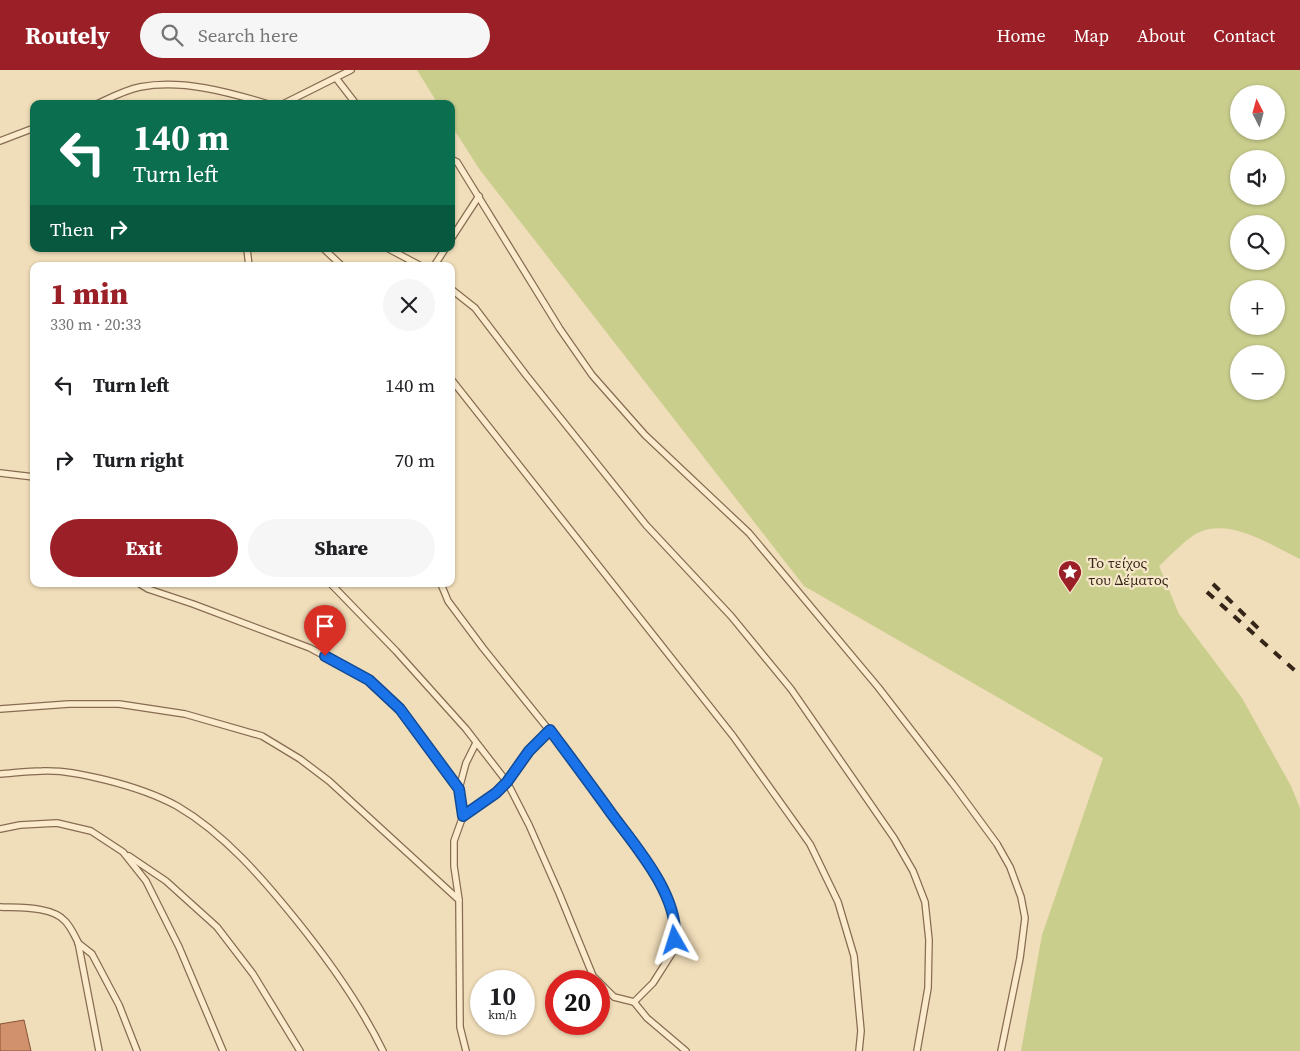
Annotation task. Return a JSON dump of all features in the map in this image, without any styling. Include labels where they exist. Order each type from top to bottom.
[{"type":"lane","points":[[290,100],[351,70]]},
{"type":"lane","points":[[336,78],[353,100]]},
{"type":"lane","points":[[107,100],[138,88],[164,85],[219,90],[254,100]]},
{"type":"lane","points":[[0,141],[30,130]]},
{"type":"lane","points":[[455,161],[479,196],[560,329],[592,375],[645,435],[749,533],[878,687],[954,784],[997,844],[1010,867],[1022,897],[1025,918],[1020,958],[1001,1051]]},
{"type":"lane","points":[[455,234],[479,196]]},
{"type":"lane","points":[[327,252],[338,262]]},
{"type":"lane","points":[[395,252],[413,262]]},
{"type":"lane","points":[[455,292],[475,308],[646,525],[731,616],[790,689],[894,838],[913,871],[925,902],[929,940],[928,988],[917,1051]]},
{"type":"lane","points":[[455,384],[733,736],[810,844],[838,902],[854,956],[861,1031],[859,1051]]},
{"type":"lane","points":[[0,473],[30,477]]},
{"type":"lane","points":[[145,587],[310,648],[369,680],[400,709],[459,789]]},
{"type":"lane","points":[[334,587],[396,651],[494,764],[507,782],[529,825],[591,970]]},
{"type":"lane","points":[[442,587],[448,601],[483,648],[550,730],[649,865],[670,906],[676,930],[674,950],[653,982],[634,1002]]},
{"type":"lane","points":[[0,709],[69,704],[120,704],[185,714],[262,736],[329,781],[459,900]]},
{"type":"lane","points":[[463,816],[496,793],[507,782],[529,751],[550,730]]},
{"type":"lane","points":[[466,1051],[460,1027],[459,900],[454,866],[454,841],[463,816],[459,789],[466,763],[476,743]]},
{"type":"lane","points":[[0,774],[44,770],[87,775],[135,788],[175,805],[200,821],[234,850],[319,948],[348,990],[383,1051]]},
{"type":"lane","points":[[0,829],[20,825],[57,823],[91,831],[166,881],[217,927],[254,974],[300,1051]]},
{"type":"lane","points":[[123,852],[146,881],[179,947],[223,1051]]},
{"type":"lane","points":[[0,908],[34,909],[53,914],[64,919],[71,928],[78,942],[99,1051]]},
{"type":"lane","points":[[78,942],[92,954],[119,1005],[137,1051]]},
{"type":"lane","points":[[610,993],[614,997],[634,1002],[647,1018],[686,1051]]},
{"type":"green space","points":[[417,70],[1300,70],[1300,559],[1248,534],[1220,528],[1194,535],[1159,566],[1179,614],[1242,698],[1291,786],[1300,808],[1300,1051],[1021,1051],[1042,935],[1103,758],[804,586],[480,170],[455,131],[455,100],[436,100]]},
{"type":"building","points":[[24,1020],[31,1051],[0,1051],[0,1024]]},
{"type":"railway","points":[[1213,584],[1261,631]]},
{"type":"railway","points":[[1207,592],[1300,675]]},
{"type":"place","name":"Το τείχος του Δέματος","points":[[1070,593]]},
{"type":"route","points":[[325,656],[369,680],[400,709],[459,789],[463,816],[496,793],[507,782],[529,751],[550,730],[649,865],[670,906],[676,930],[675,940]]}]
